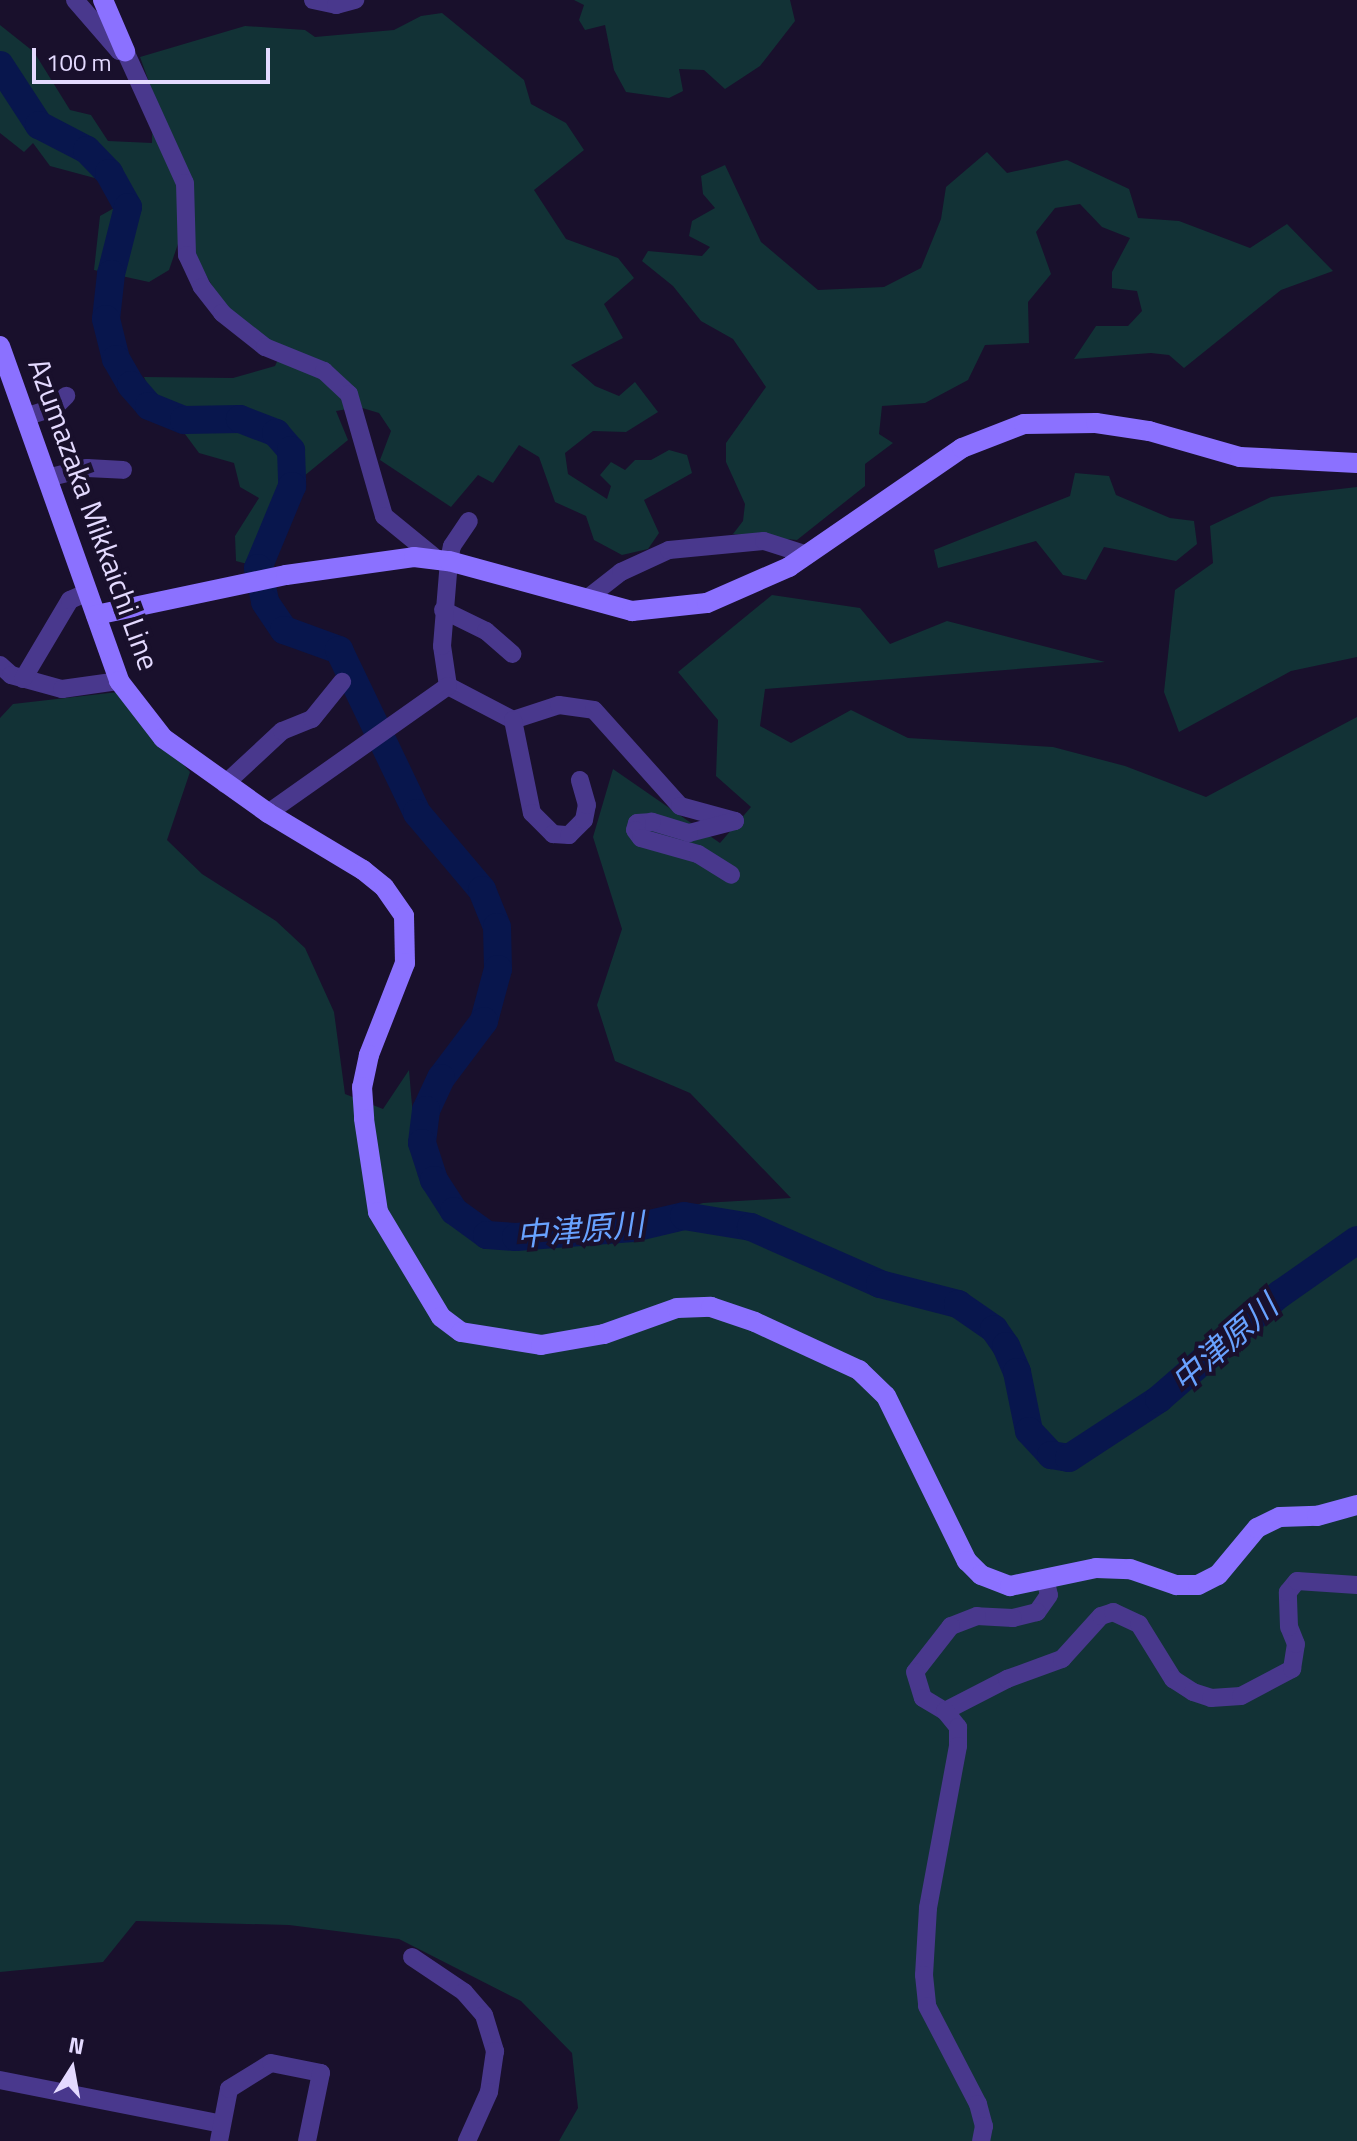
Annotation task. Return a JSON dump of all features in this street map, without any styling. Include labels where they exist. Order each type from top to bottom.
[{"type":"main road","points":[[103,0],[125,51]]},
{"type":"main road","name":"Azumazaka Mikkaichi Line","points":[[0,346],[119,681],[163,738],[268,813],[363,870],[384,887],[404,916],[405,963],[369,1055],[362,1087],[364,1119],[378,1212],[441,1317],[461,1332],[541,1345],[604,1334],[677,1308],[711,1307],[755,1322],[874,1381],[886,1396],[967,1561],[981,1575],[1010,1586],[1096,1568],[1130,1569],[1176,1585],[1198,1585],[1218,1575],[1257,1528],[1280,1517],[1317,1516],[1357,1505]]},
{"type":"main road","points":[[96,615],[389,557],[444,560],[632,611],[707,603],[765,580],[808,555],[962,448],[1024,424],[1096,423],[1149,431],[1240,457],[1357,463]]},
{"type":"street","points":[[75,0],[119,51],[125,51],[185,183],[187,255],[202,287],[222,313],[265,347],[324,371],[349,394],[384,516],[444,560]]},
{"type":"street","points":[[313,0],[336,5],[355,0]]},
{"type":"street","points":[[25,417],[55,407],[66,396]]},
{"type":"street","points":[[47,478],[87,468],[123,470]]},
{"type":"street","points":[[448,686],[443,610],[444,560],[469,521]]},
{"type":"street","points":[[589,597],[621,572],[669,550],[764,541],[808,555]]},
{"type":"street","points":[[23,679],[70,600],[88,592]]},
{"type":"street","points":[[443,610],[486,631],[512,654]]},
{"type":"street","points":[[0,665],[23,679],[62,689],[119,681]]},
{"type":"street","points":[[225,784],[292,725],[312,719],[342,682]]},
{"type":"street","points":[[448,686],[513,720],[559,705],[594,710],[680,806],[735,821],[689,833],[652,822],[637,823],[635,830],[641,838],[698,854],[731,875]]},
{"type":"street","points":[[268,813],[448,686]]},
{"type":"street","points":[[270,742],[279,715]]},
{"type":"street","points":[[513,720],[532,813],[553,834],[569,835],[584,820],[587,805],[580,780]]},
{"type":"street","points":[[981,2141],[984,2126],[978,2104],[927,2006],[924,1975],[928,1908],[958,1746],[958,1727],[945,1711],[923,1698],[916,1685],[915,1672],[951,1626],[970,1618],[1037,1612],[1049,1595],[1045,1578]]},
{"type":"street","points":[[945,1711],[992,1685],[1071,1654],[1090,1627],[1113,1612],[1139,1624],[1161,1662],[1183,1685],[1211,1698],[1241,1696],[1292,1669],[1296,1644],[1289,1627],[1288,1592],[1297,1581],[1357,1585]]},
{"type":"street","points":[[412,1957],[464,1992],[484,2015],[495,2051],[489,2092],[467,2141]]},
{"type":"street","points":[[0,2080],[221,2132],[229,2089],[271,2063],[321,2073],[307,2141]]},
{"type":"green space","points":[[574,0],[790,0],[795,21],[760,66],[725,89],[704,70],[679,69],[683,91],[669,98],[626,92],[614,70],[605,25],[585,30],[579,20],[584,5]]},
{"type":"green space","points":[[442,13],[524,80],[531,104],[566,123],[584,150],[534,190],[566,239],[618,258],[634,278],[604,304],[623,338],[571,365],[595,386],[619,396],[635,382],[658,412],[626,432],[593,431],[565,453],[568,474],[607,499],[611,486],[600,475],[611,462],[625,470],[635,460],[651,460],[669,450],[687,455],[692,473],[644,500],[659,533],[648,549],[622,555],[594,540],[586,516],[555,502],[539,457],[519,445],[493,483],[478,475],[451,507],[380,460],[391,431],[379,413],[359,407],[336,411],[348,440],[276,499],[251,565],[236,561],[235,536],[259,498],[240,487],[234,463],[199,453],[185,434],[212,428],[205,407],[177,411],[155,402],[144,377],[233,378],[275,366],[284,347],[262,336],[221,301],[195,256],[179,241],[169,270],[149,282],[94,270],[100,216],[116,207],[116,198],[102,180],[50,166],[33,143],[24,152],[0,133],[0,25],[34,52],[70,110],[91,115],[108,141],[152,143],[153,93],[140,57],[245,26],[305,30],[315,37],[394,30],[421,16]]},
{"type":"green space","points":[[987,152],[1007,173],[1067,160],[1129,189],[1138,218],[1179,221],[1250,248],[1287,224],[1333,271],[1281,290],[1184,368],[1169,355],[1151,353],[1074,359],[1096,326],[1128,326],[1142,311],[1137,291],[1112,288],[1112,272],[1130,238],[1102,227],[1080,204],[1055,208],[1036,232],[1051,274],[1028,302],[1029,343],[985,345],[968,380],[925,403],[882,406],[879,434],[893,443],[865,464],[865,486],[797,540],[733,534],[743,521],[745,504],[726,462],[726,443],[766,387],[733,339],[701,321],[673,286],[642,261],[648,251],[702,256],[710,247],[689,236],[692,221],[715,208],[703,194],[701,176],[725,165],[761,242],[818,290],[884,287],[921,268],[941,219],[946,187]]},
{"type":"green space","points":[[1075,473],[1109,476],[1116,495],[1170,518],[1194,521],[1197,544],[1176,561],[1104,547],[1086,580],[1063,575],[1036,541],[938,568],[934,550],[1070,496]]},
{"type":"green space","points":[[1357,487],[1357,657],[1291,671],[1179,732],[1164,692],[1175,590],[1213,563],[1210,526],[1271,497]]},
{"type":"green space","points":[[772,595],[860,608],[890,644],[947,621],[1105,662],[765,689],[760,726],[791,743],[851,710],[908,738],[1053,747],[1125,766],[1206,797],[1357,717],[1357,2141],[559,2141],[578,2108],[572,2053],[521,2001],[399,1939],[289,1925],[136,1921],[103,1962],[0,1972],[0,718],[13,704],[118,692],[190,772],[167,840],[202,874],[276,921],[305,948],[334,1012],[345,1094],[383,1109],[409,1070],[418,1176],[458,1225],[494,1245],[581,1239],[703,1203],[791,1198],[690,1093],[615,1061],[597,1005],[622,929],[593,837],[613,769],[720,843],[751,807],[716,776],[718,720],[678,672]]},
{"type":"waterway","name":"中津原川","points":[[0,65],[39,125],[87,150],[109,173],[128,207],[111,274],[106,319],[116,359],[131,385],[149,406],[184,420],[240,419],[276,433],[291,450],[292,486],[258,568],[265,602],[284,630],[339,650],[417,813],[482,890],[497,927],[498,969],[484,1021],[441,1078],[426,1110],[422,1143],[434,1180],[454,1211],[487,1235],[516,1237],[633,1228],[684,1216],[751,1227],[880,1284],[958,1304],[994,1329],[1006,1346],[1017,1372],[1029,1431],[1051,1455],[1069,1458],[1159,1399],[1280,1294],[1357,1240]]}]
